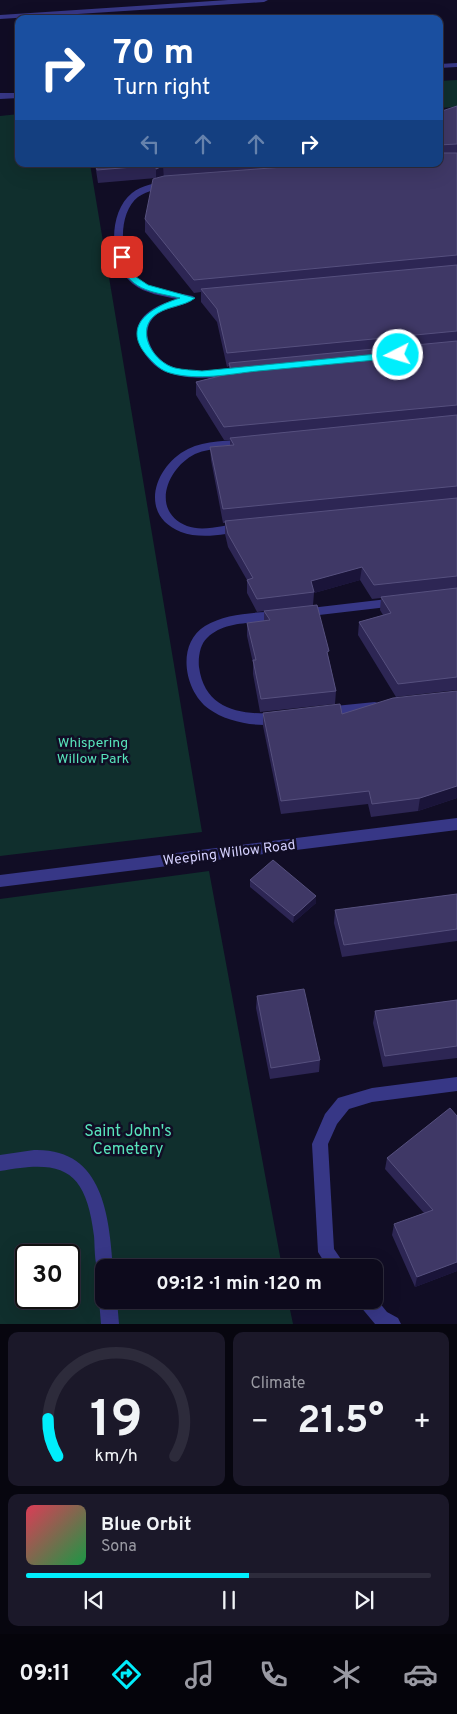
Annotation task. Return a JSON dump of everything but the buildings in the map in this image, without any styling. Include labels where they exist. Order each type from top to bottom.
[{"type":"street","points":[[31,15],[264,0]]},
{"type":"street","points":[[0,17],[15,16]]},
{"type":"street","points":[[443,66],[457,65]]},
{"type":"street","points":[[0,96],[15,95]]},
{"type":"street","points":[[174,184],[146,188],[126,204],[121,214],[119,226],[122,257],[133,279],[145,287],[195,297],[166,306],[151,314],[143,325],[142,338],[146,350],[171,371],[202,374],[251,369]]},
{"type":"street","points":[[248,526],[200,531],[186,530],[174,523],[163,513],[160,500],[162,485],[168,469],[192,451],[263,442]]},
{"type":"street","points":[[296,716],[244,719],[227,714],[216,708],[200,691],[193,670],[194,650],[202,635],[220,625],[238,620],[409,601]]},
{"type":"street","points":[[315,714],[391,705]]},
{"type":"street","name":"Weeping Willow Road","points":[[0,881],[457,824]]},
{"type":"street","points":[[332,1259],[326,1252],[320,1144],[331,1119],[344,1103],[372,1095],[457,1084]]},
{"type":"street","points":[[0,1162],[27,1158],[54,1159],[75,1170],[92,1188],[99,1215],[104,1259]]},
{"type":"street","points":[[109,1309],[110,1324]]},
{"type":"street","points":[[374,1309],[381,1318],[392,1324]]},
{"type":"green space","points":[[457,80],[457,107],[443,108],[443,81]]},
{"type":"green space","name":"Whispering Willow Park","points":[[15,114],[15,167],[91,167],[202,832],[0,856],[0,116]]},
{"type":"green space","name":"Saint John's Cemetery","points":[[209,871],[281,1259],[95,1259],[95,1309],[290,1309],[293,1324],[0,1324],[0,899]]},
{"type":"route","points":[[122,257],[133,279],[145,287],[190,298],[166,306],[151,314],[143,325],[142,338],[146,350],[171,371],[202,374],[398,355]]}]
